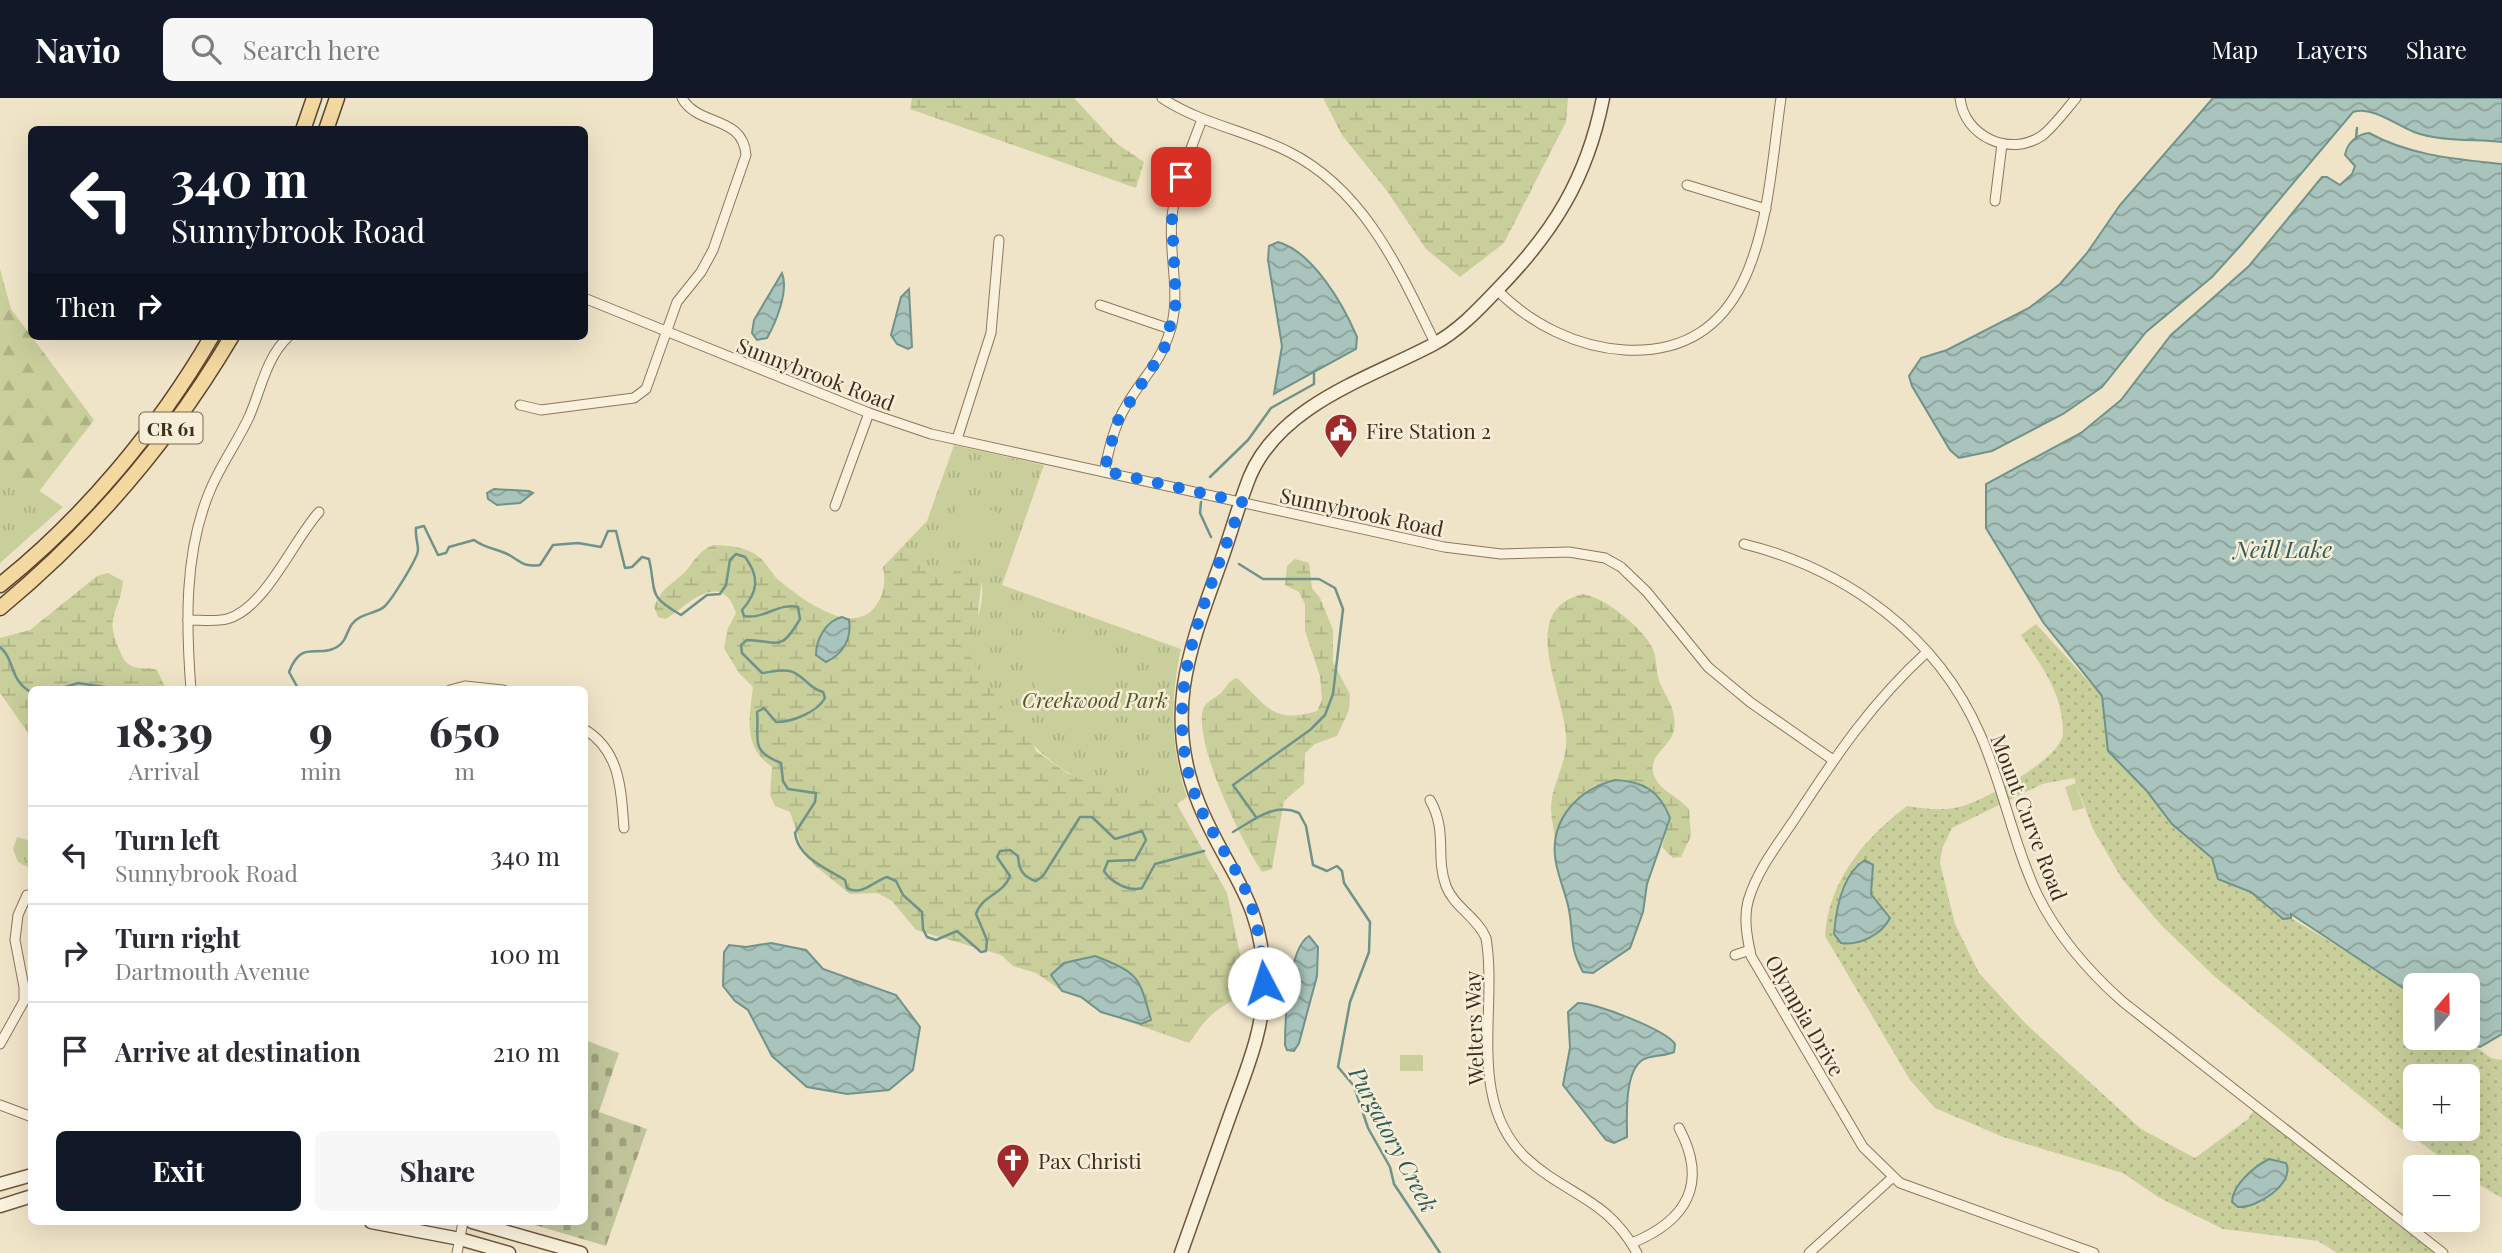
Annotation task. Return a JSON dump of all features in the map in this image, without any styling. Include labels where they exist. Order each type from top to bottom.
[{"type":"main road","points":[[304,126],[314,98]]},
{"type":"main road","points":[[328,126],[338,98]]},
{"type":"main road","name":"CR 61","points":[[0,585],[88,502],[150,427],[209,340]]},
{"type":"main road","name":"CR 61","points":[[0,608],[100,514],[181,416],[229,340]]},
{"type":"street","points":[[520,405],[541,410],[641,395],[682,292],[701,272],[713,250],[745,163],[744,142],[733,128],[691,110],[682,98]]},
{"type":"street","points":[[1162,98],[1202,119],[1290,152],[1336,184],[1373,226],[1435,343]]},
{"type":"street","points":[[1181,1253],[1250,1060],[1263,1002],[1263,963],[1257,922],[1245,890],[1200,807],[1187,767],[1181,726],[1181,697],[1192,641],[1242,502],[1256,465],[1267,447],[1298,416],[1455,330],[1539,246],[1560,216],[1587,156],[1603,98]]},
{"type":"street","points":[[1497,290],[1524,314],[1570,338],[1619,350],[1665,349],[1702,334],[1730,306],[1740,289],[1766,209],[1781,98]]},
{"type":"street","points":[[1959,98],[1971,125],[1981,135],[2003,144],[2019,144],[2043,134],[2076,98]]},
{"type":"street","points":[[1104,471],[1117,422],[1154,369],[1170,329],[1176,303],[1172,218],[1181,177],[1202,119]]},
{"type":"street","points":[[744,142],[754,137]]},
{"type":"street","points":[[1995,201],[2003,144]]},
{"type":"street","points":[[1686,185],[1766,209]]},
{"type":"street","points":[[957,439],[992,333],[999,240]]},
{"type":"street","name":"Sunnybrook Road","points":[[588,300],[909,428],[1473,552],[1569,552],[1605,558],[1635,578],[1708,667],[1751,702],[1833,760]]},
{"type":"street","points":[[1100,305],[1170,329]]},
{"type":"street","points":[[191,686],[188,620],[194,543],[201,515],[209,491],[245,426],[273,356],[286,340]]},
{"type":"street","points":[[835,506],[869,413]]},
{"type":"street","points":[[188,620],[227,619],[240,613],[284,564],[302,530],[319,512]]},
{"type":"street","name":"Mount Curve Road","points":[[1744,544],[1805,562],[1851,587],[1906,628],[1962,700],[1980,733],[2037,894],[2073,952],[2097,980],[2443,1253]]},
{"type":"street","name":"Olympia Drive","points":[[1927,652],[1875,703],[1833,760],[1754,883],[1746,919],[1750,950],[1759,973],[1863,1147],[1892,1178],[2094,1253]]},
{"type":"street","points":[[588,732],[599,741],[616,766],[624,828]]},
{"type":"street","name":"Welters Way","points":[[1430,800],[1440,818],[1445,885],[1451,896],[1480,925],[1486,938],[1489,1077],[1501,1120],[1524,1156],[1603,1210],[1632,1243],[1637,1253]]},
{"type":"street","points":[[0,1044],[24,1001],[15,940],[18,915],[27,895]]},
{"type":"street","points":[[1735,955],[1750,950]]},
{"type":"street","points":[[0,1105],[28,1116]]},
{"type":"street","points":[[1632,1243],[1664,1229],[1675,1219],[1689,1194],[1692,1166],[1679,1128]]},
{"type":"street","points":[[0,1184],[28,1176]]},
{"type":"street","points":[[1809,1253],[1892,1178]]},
{"type":"street","points":[[0,1206],[28,1197]]},
{"type":"street","points":[[386,1225],[460,1239],[509,1253]]},
{"type":"street","points":[[457,1253],[462,1225]]},
{"type":"street","points":[[483,1225],[581,1253]]},
{"type":"green space","points":[[912,98],[1074,98],[1116,143],[1144,162],[1136,188],[910,109]]},
{"type":"green space","points":[[1323,98],[1568,98],[1566,122],[1504,243],[1460,277],[1426,249],[1387,191],[1342,135]]},
{"type":"green space","points":[[0,269],[11,309],[28,332],[28,340],[34,340],[94,420],[34,498],[0,476]]},
{"type":"green space","name":"Creekwood Park","points":[[954,445],[1044,465],[1002,585],[1181,649],[1175,687],[1174,724],[1177,760],[1187,797],[1177,804],[1137,798],[1104,789],[1076,777],[1051,761],[1030,741],[990,689],[970,656],[982,602],[980,578],[973,567],[960,557],[953,572],[940,580],[903,546],[927,521]]},
{"type":"green space","points":[[0,464],[63,507],[0,563]]},
{"type":"green space","points":[[959,500],[973,506],[960,539],[946,533]]},
{"type":"green space","points":[[977,504],[997,512],[981,552],[962,544]]},
{"type":"green space","points":[[713,545],[737,547],[754,553],[778,579],[801,597],[841,617],[865,615],[875,607],[884,588],[883,567],[903,546],[940,580],[953,572],[960,557],[976,566],[982,576],[978,614],[1036,751],[1067,773],[1106,789],[1177,804],[1227,893],[1243,968],[1240,996],[1211,1015],[1189,1043],[1101,1012],[1081,997],[1062,991],[1036,973],[1013,966],[1001,955],[916,930],[892,901],[877,893],[850,894],[814,865],[801,845],[790,812],[775,806],[770,795],[772,767],[756,751],[752,741],[750,721],[753,687],[739,673],[724,648],[728,628],[736,613],[730,600],[722,593],[713,591],[694,599],[666,619],[658,617],[654,607],[664,591],[700,554]]},
{"type":"green space","points":[[1295,559],[1309,563],[1312,588],[1320,598],[1333,630],[1333,662],[1350,694],[1349,710],[1337,736],[1315,744],[1305,753],[1304,784],[1284,801],[1272,869],[1262,872],[1233,819],[1214,773],[1203,732],[1202,715],[1207,704],[1237,678],[1271,710],[1280,714],[1290,716],[1317,711],[1322,700],[1320,676],[1305,631],[1305,604],[1299,592],[1285,585],[1287,566]]},
{"type":"green space","points":[[108,573],[123,581],[113,622],[115,639],[122,656],[134,667],[157,670],[165,686],[28,686],[28,733],[0,693],[0,638],[30,630],[97,576]]},
{"type":"green space","points":[[1583,594],[1602,601],[1623,615],[1641,632],[1653,649],[1659,681],[1671,706],[1675,724],[1672,736],[1654,761],[1653,772],[1659,784],[1689,809],[1691,836],[1681,857],[1673,858],[1662,847],[1670,818],[1595,785],[1570,809],[1555,840],[1552,800],[1566,745],[1565,727],[1549,659],[1547,638],[1551,619],[1562,604]]},
{"type":"green space","points":[[2036,624],[2102,696],[2108,752],[2146,789],[2172,824],[2212,858],[2218,879],[2251,892],[2282,919],[2291,918],[2403,986],[2403,1050],[2480,1050],[2491,1058],[2502,1060],[2502,1198],[2480,1185],[2480,1155],[2438,1155],[2418,1141],[2480,1141],[2480,1064],[2403,1064],[2403,1130],[2214,976],[2161,925],[2122,879],[2093,829],[2074,778],[2042,784],[1952,828],[1942,849],[1940,863],[1955,924],[1979,973],[2025,1023],[2141,1129],[2195,1158],[2248,1119],[2256,1107],[2403,1222],[2403,1232],[2416,1232],[2443,1253],[2337,1253],[2318,1241],[2223,1229],[2158,1197],[2123,1173],[2003,1137],[1935,1108],[1910,1080],[1825,936],[1833,897],[1851,862],[1863,847],[1907,806],[1944,809],[1976,801],[2023,775],[2051,753],[2060,743],[2063,733],[2062,719],[2055,693],[2044,670],[2021,635]]},
{"type":"green space","points":[[1033,625],[1114,649],[1120,659],[1081,734],[1054,713],[1036,689],[1028,659]]},
{"type":"green space","points":[[2076,783],[2084,808],[2073,811],[2065,787]]},
{"type":"green space","points":[[17,837],[28,840],[28,867],[18,862],[13,849]]},
{"type":"green space","points":[[588,1041],[619,1053],[599,1112],[647,1129],[606,1246],[535,1225],[588,1225]]},
{"type":"green space","points":[[1400,1055],[1423,1055],[1423,1071],[1400,1071]]},
{"type":"water","points":[[2213,98],[2502,98],[2502,142],[2424,135],[2376,114],[2353,112],[2212,277],[2146,332],[2102,387],[2063,414],[1992,451],[1959,458],[1950,450],[1912,386],[1909,376],[1921,358],[1947,350],[2029,308],[2060,284],[2087,253],[2120,205]]},
{"type":"water","name":"Neill Lake","points":[[2369,133],[2417,152],[2502,164],[2502,1034],[2480,1047],[2480,973],[2403,973],[2403,988],[2291,914],[2291,918],[2283,919],[2251,892],[2218,879],[2212,858],[2172,824],[2146,790],[2108,751],[2102,696],[2043,622],[1986,528],[1986,484],[2081,433],[2121,400],[2171,335],[2249,266],[2322,177],[2340,185],[2352,174],[2355,166],[2345,155],[2346,151],[2350,143]]},
{"type":"water","points":[[1278,242],[1303,256],[1315,268],[1335,295],[1357,337],[1356,349],[1274,394],[1282,346],[1268,260],[1269,246]]},
{"type":"water","points":[[782,273],[784,288],[778,315],[767,338],[757,340],[752,333],[754,320]]},
{"type":"water","points":[[909,289],[912,347],[908,349],[897,344],[891,335],[901,297]]},
{"type":"water","points":[[494,489],[533,493],[520,503],[497,505],[488,499],[487,493]]},
{"type":"water","points":[[842,617],[849,620],[848,640],[837,655],[826,662],[816,655],[818,643],[831,622]]},
{"type":"water","points":[[1615,780],[1649,789],[1656,794],[1670,818],[1647,884],[1643,912],[1630,948],[1593,973],[1583,972],[1574,949],[1569,910],[1556,864],[1555,843],[1563,818],[1570,807],[1590,790]]},
{"type":"water","points":[[1865,860],[1873,865],[1871,894],[1890,918],[1882,929],[1870,938],[1856,943],[1841,943],[1834,934],[1842,893],[1851,874]]},
{"type":"water","points":[[1309,936],[1318,947],[1317,976],[1299,1043],[1294,1051],[1287,1050],[1286,1020],[1292,969],[1302,943]]},
{"type":"water","points":[[771,943],[806,950],[823,969],[896,995],[920,1027],[913,1070],[889,1090],[847,1094],[807,1087],[772,1056],[748,1010],[735,1001],[723,986],[724,952],[729,945],[746,947]]},
{"type":"water","points":[[1095,956],[1121,967],[1135,978],[1140,985],[1151,1020],[1141,1024],[1101,1012],[1081,997],[1062,991],[1051,975],[1064,963]]},
{"type":"water","points":[[1578,1003],[1629,1018],[1669,1038],[1675,1044],[1674,1052],[1645,1059],[1636,1067],[1629,1086],[1627,1137],[1614,1143],[1606,1140],[1563,1085],[1570,1048],[1568,1012]]},
{"type":"water","points":[[2269,1159],[2286,1163],[2288,1171],[2285,1179],[2264,1199],[2246,1207],[2238,1207],[2232,1202],[2236,1189],[2251,1171]]},
{"type":"waterway","points":[[2356,139],[2357,128]]},
{"type":"waterway","points":[[1210,477],[1248,440],[1271,408],[1314,384],[1314,372]]},
{"type":"waterway","points":[[1201,502],[1200,513],[1211,537]]},
{"type":"waterway","name":"Purgatory Creek","points":[[297,686],[289,672],[299,655],[337,647],[343,642],[355,620],[382,609],[388,602],[417,554],[416,528],[424,526],[438,555],[446,553],[449,547],[474,540],[534,566],[540,565],[553,545],[578,543],[601,547],[608,531],[616,531],[625,568],[632,567],[642,557],[649,559],[655,592],[662,603],[681,615],[707,595],[720,594],[726,585],[730,560],[736,554],[745,557],[755,578],[754,591],[742,610],[744,616],[758,616],[785,607],[798,607],[800,619],[788,637],[778,643],[747,640],[741,645],[742,653],[762,673],[790,671],[823,692],[825,698],[810,712],[790,720],[776,722],[764,708],[757,712],[758,743],[764,753],[781,763],[783,781],[788,789],[816,793],[815,802],[795,833],[797,842],[807,856],[845,880],[847,888],[853,890],[863,889],[887,877],[896,881],[903,895],[922,912],[923,929],[927,937],[936,940],[957,931],[981,952],[986,951],[987,940],[976,914],[983,903],[1003,887],[1010,876],[997,857],[1000,851],[1010,850],[1018,856],[1023,872],[1036,881],[1043,876],[1080,817],[1092,817],[1115,839],[1142,831],[1146,840],[1135,860],[1108,861],[1104,871],[1115,882],[1126,887],[1142,888],[1155,864],[1204,851]]},
{"type":"waterway","points":[[1239,564],[1263,579],[1319,579],[1335,588],[1343,609],[1333,694],[1325,715],[1310,730],[1233,785],[1256,817]]},
{"type":"waterway","name":"Purgatory Creek","points":[[0,647],[19,682],[28,690]]},
{"type":"waterway","name":"Purgatory Creek","points":[[69,686],[78,683],[98,686]]},
{"type":"waterway","name":"Purgatory Creek","points":[[1233,832],[1273,811],[1290,810],[1299,813],[1306,826],[1313,865],[1327,871],[1337,866],[1342,871],[1344,883],[1370,922],[1369,952],[1350,1002],[1338,1067],[1354,1086],[1368,1128],[1390,1167],[1394,1184],[1440,1253]]},
{"type":"place","name":"Fire Station 2","points":[[1341,460]]},
{"type":"place","name":"Pax Christi","points":[[1013,1190]]},
{"type":"route","points":[[1181,177],[1172,218],[1176,303],[1174,317],[1164,349],[1154,369],[1117,422],[1104,471],[1242,502],[1192,641],[1181,697],[1181,726],[1190,781],[1200,807],[1245,890],[1257,922],[1264,983]]}]
